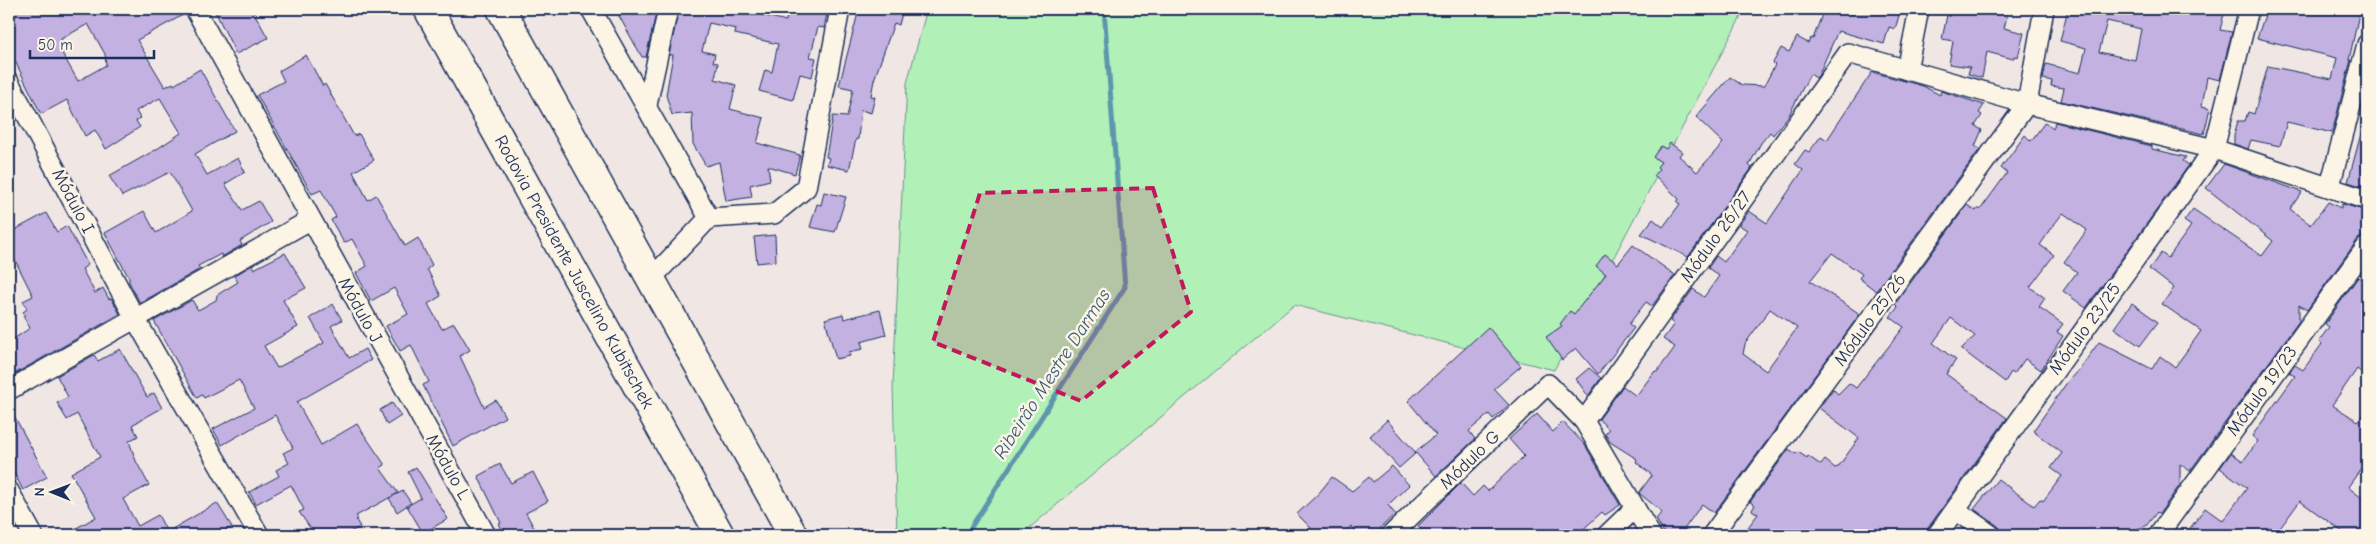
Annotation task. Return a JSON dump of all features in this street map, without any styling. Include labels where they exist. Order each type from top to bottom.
[{"type":"highway","name":"Rodovia Presidente Juscelino Kubitschek","points":[[428,9],[720,535]]},
{"type":"highway","points":[[501,9],[793,535]]},
{"type":"street","points":[[9,390],[136,320],[310,220],[195,9]]},
{"type":"street","points":[[591,9],[647,105],[709,218]]},
{"type":"street","points":[[647,105],[668,9]]},
{"type":"street","points":[[652,279],[709,218],[774,214],[806,188],[840,9]]},
{"type":"street","points":[[1919,9],[1907,70],[2027,104],[2214,149],[2330,186],[2367,200]]},
{"type":"street","points":[[2027,104],[2044,9]]},
{"type":"street","points":[[2214,149],[2249,9]]},
{"type":"street","points":[[2330,186],[2367,44]]},
{"type":"street","name":"Módulo 26/27","points":[[1584,421],[1848,53],[1907,70]]},
{"type":"street","name":"Módulo I","points":[[9,82],[136,320]]},
{"type":"street","name":"Módulo 25/26","points":[[1712,535],[2027,104]]},
{"type":"street","name":"Módulo 23/25","points":[[1937,535],[2214,149]]},
{"type":"street","name":"Módulo J","points":[[310,220],[410,400]]},
{"type":"street","name":"Módulo 19/23","points":[[2158,535],[2367,246]]},
{"type":"street","points":[[136,320],[259,535]]},
{"type":"street","name":"Módulo G","points":[[1391,535],[1548,384],[1584,421]]},
{"type":"street","name":"Módulo L","points":[[410,400],[486,535]]},
{"type":"street","points":[[1584,421],[1652,535]]},
{"type":"street","points":[[9,491],[33,535]]},
{"type":"street","points":[[1607,535],[1635,508]]},
{"type":"street","points":[[1956,510],[1991,535]]},
{"type":"highlighted area","points":[[1153,188],[1191,312],[1081,401],[933,342],[980,193]]},
{"type":"green space","points":[[927,9],[1745,9],[1554,370],[1294,305],[1021,535],[897,535],[893,386],[907,83]]},
{"type":"building","points":[[9,9],[184,9],[185,14],[137,40],[165,87],[173,83],[174,85],[200,69],[235,131],[195,154],[207,175],[238,158],[245,172],[225,184],[242,210],[259,201],[271,222],[240,241],[242,245],[222,257],[221,254],[198,266],[200,269],[140,303],[105,233],[144,211],[156,233],[192,211],[170,172],[122,196],[109,176],[181,133],[160,98],[136,111],[140,118],[136,121],[140,127],[106,149],[95,130],[85,136],[67,100],[41,114],[15,61],[9,65]],"holes":[[[88,24],[105,54],[106,65],[78,81],[62,53],[67,50],[61,39]]]},
{"type":"building","points":[[214,9],[252,9],[268,38],[236,54]]},
{"type":"building","points":[[615,9],[657,9],[646,57],[642,57]]},
{"type":"building","points":[[679,9],[739,9],[786,21],[788,9],[828,9],[824,28],[818,27],[810,57],[816,58],[812,77],[800,74],[793,100],[759,91],[765,70],[772,72],[778,44],[735,34],[736,29],[709,23],[702,51],[715,54],[713,62],[718,63],[715,79],[736,85],[730,109],[764,118],[757,143],[800,155],[795,174],[768,166],[770,180],[750,185],[752,197],[726,201],[719,162],[706,166],[693,144],[692,113],[672,115],[666,95],[673,55],[669,55]]},
{"type":"building","points":[[859,9],[903,9],[899,25],[894,23],[874,80],[871,96],[875,97],[871,113],[861,110],[858,139],[856,139],[849,170],[827,165],[829,158],[826,157],[833,116],[847,117],[853,89],[839,86]]},
{"type":"building","points":[[1824,9],[1901,9],[1895,29],[1889,27],[1884,44],[1838,31],[1818,76],[1816,78],[1810,74],[1789,115],[1773,135],[1770,132],[1761,143],[1749,165],[1752,168],[1688,257],[1641,234],[1653,219],[1663,227],[1680,204],[1677,202],[1679,199],[1654,175],[1659,169],[1657,167],[1661,162],[1653,157],[1661,146],[1666,149],[1670,143],[1682,152],[1679,156],[1697,172],[1723,143],[1696,117],[1730,77],[1742,85],[1764,86],[1781,48],[1789,52],[1797,37],[1808,43],[1811,38],[1813,39]]},
{"type":"building","points":[[1951,9],[2009,9],[2004,28],[2024,33],[2018,57],[2014,56],[2013,59],[1987,52],[1982,78],[1968,74],[1970,67],[1949,64],[1953,41],[1942,39],[1947,15],[1950,16]]},
{"type":"building","points":[[2068,9],[2214,9],[2213,11],[2224,14],[2220,30],[2232,32],[2220,80],[2207,77],[2202,106],[2210,108],[2204,134],[2061,101],[2064,88],[2051,86],[2052,81],[2043,79],[2046,64],[2080,73],[2086,48],[2060,41]],"holes":[[[2107,21],[2141,29],[2135,60],[2099,52]]]},
{"type":"building","points":[[2267,9],[2360,9],[2349,60],[2351,60],[2332,133],[2287,122],[2280,146],[2251,140],[2248,149],[2234,144],[2234,135],[2238,121],[2245,121],[2248,112],[2254,114],[2268,66],[2332,79],[2337,58],[2257,38]]},
{"type":"building","points":[[306,55],[323,86],[325,84],[354,136],[359,134],[374,160],[353,172],[368,200],[376,195],[405,246],[418,238],[432,265],[427,269],[441,296],[428,304],[442,329],[454,323],[470,350],[460,356],[484,407],[496,400],[505,417],[453,446],[423,385],[429,382],[411,345],[400,351],[386,326],[408,314],[394,288],[371,301],[356,273],[367,266],[352,239],[344,243],[331,220],[336,217],[321,190],[312,194],[257,95],[284,81],[279,71]]},
{"type":"building","points":[[1872,72],[1923,86],[1940,95],[1941,91],[1984,105],[1979,113],[1982,115],[1975,126],[1982,130],[1975,146],[1980,149],[1876,291],[1859,278],[1862,274],[1832,253],[1810,281],[1860,314],[1714,513],[1702,504],[1680,535],[1665,535],[1656,519],[1662,512],[1639,493],[1652,475],[1636,462],[1637,459],[1610,442],[1605,434],[1609,430],[1599,419],[1623,386],[1636,396],[1655,371],[1657,372],[1675,347],[1663,339],[1674,324],[1670,321],[1693,289],[1704,297],[1719,276],[1708,268],[1716,256],[1724,262],[1747,230],[1739,225],[1749,211],[1767,223],[1803,170],[1795,164],[1805,150],[1809,152],[1821,136],[1827,140]],"holes":[[[1770,309],[1797,328],[1766,371],[1743,354],[1745,344]]]},
{"type":"building","points":[[2045,122],[2053,129],[2055,122],[2152,146],[2152,149],[2186,157],[2183,161],[2189,165],[2086,308],[2063,291],[2077,272],[2064,262],[2087,230],[2063,213],[2056,222],[2040,245],[2054,255],[2030,287],[2045,298],[2039,307],[2063,324],[2057,332],[2063,336],[2041,370],[2025,359],[2014,374],[2011,372],[2005,382],[1961,349],[1975,336],[1951,318],[1933,343],[1956,360],[1946,374],[2007,418],[1928,528],[1926,535],[1742,535],[1758,514],[1752,510],[1755,505],[1750,502],[1789,449],[1796,454],[1798,452],[1807,458],[1808,456],[1821,465],[1825,460],[1835,468],[1838,467],[1859,438],[1819,408],[1833,389],[1838,394],[1849,383],[1856,388],[1904,327],[1890,317],[1898,307],[1895,304],[1967,205],[1976,211],[1978,208],[1980,210],[2007,173],[2001,168],[2025,135],[2031,141]]},
{"type":"building","points":[[2363,126],[2367,127],[2367,188],[2348,182]]},
{"type":"building","points":[[2224,164],[2302,192],[2290,209],[2311,225],[2328,202],[2341,208],[2342,204],[2367,211],[2367,233],[2358,239],[2307,310],[2299,305],[2299,321],[2190,471],[2180,464],[2180,485],[2159,514],[2157,512],[2146,526],[2119,535],[2005,534],[1998,526],[1974,509],[1998,479],[2034,506],[2040,499],[2043,501],[2062,476],[2051,468],[2062,453],[2033,431],[2068,381],[2099,342],[2152,369],[2160,356],[2175,367],[2201,331],[2162,304],[2174,288],[2149,269],[2161,253],[2168,258],[2191,226],[2184,221],[2193,209],[2262,256],[2273,241],[2206,188]]},
{"type":"building","points":[[824,192],[846,197],[835,232],[810,227],[817,204],[821,205]]},
{"type":"building","points":[[46,213],[57,232],[67,226],[88,265],[82,269],[95,293],[103,288],[120,314],[9,377],[9,342],[30,328],[23,316],[25,315],[23,312],[27,309],[23,301],[33,296],[9,248],[9,233]]},
{"type":"building","points":[[775,235],[776,261],[757,263],[754,237]]},
{"type":"building","points":[[1633,245],[1675,275],[1652,306],[1646,302],[1629,324],[1634,328],[1598,374],[1576,348],[1562,360],[1546,337],[1562,326],[1560,324],[1570,311],[1574,314],[1606,274],[1596,266],[1605,254],[1618,264]]},
{"type":"building","points":[[285,253],[306,288],[283,300],[298,327],[264,346],[277,368],[324,343],[310,318],[333,304],[342,320],[331,326],[349,358],[365,349],[371,360],[297,402],[321,445],[357,424],[385,465],[380,468],[398,493],[356,516],[360,527],[344,535],[315,535],[299,512],[304,510],[291,485],[256,504],[249,492],[279,476],[276,470],[289,463],[283,453],[293,448],[275,415],[222,445],[213,429],[254,408],[239,380],[204,398],[202,395],[197,398],[154,321],[192,300],[198,310],[216,300],[217,295],[238,282],[234,276],[252,265],[254,269]]},
{"type":"building","points":[[2358,277],[2367,283],[2367,377],[2357,369],[2332,405],[2358,421],[2367,409],[2367,460],[2348,487],[2367,502],[2367,535],[2347,535],[2300,501],[2275,535],[2185,535],[2205,508],[2223,521],[2247,488],[2220,468],[2231,453],[2243,461],[2258,441],[2252,436],[2295,376],[2289,373],[2295,365],[2303,370],[2322,344],[2319,341],[2329,327],[2325,324]]},
{"type":"building","points":[[2132,303],[2158,322],[2140,346],[2114,328]]},
{"type":"building","points":[[880,310],[886,335],[861,342],[863,349],[849,352],[850,356],[836,359],[825,319],[843,314],[844,319]]},
{"type":"building","points":[[1488,327],[1521,366],[1494,389],[1509,405],[1493,419],[1489,414],[1469,431],[1475,439],[1436,476],[1415,452],[1436,435],[1408,401]]},
{"type":"building","points":[[120,349],[147,397],[154,393],[162,408],[132,425],[138,436],[129,441],[136,461],[149,485],[123,499],[138,526],[158,515],[167,532],[217,503],[232,527],[218,535],[64,535],[96,517],[71,473],[100,457],[77,414],[67,420],[57,403],[68,397],[57,376],[94,355],[98,361]]},
{"type":"building","points":[[1589,368],[1601,378],[1588,396],[1576,379]]},
{"type":"building","points":[[392,403],[401,416],[387,425],[380,410]]},
{"type":"building","points":[[9,406],[47,477],[23,490],[9,463]]},
{"type":"building","points":[[1537,414],[1553,432],[1563,422],[1585,445],[1620,505],[1605,515],[1602,512],[1577,535],[1427,535],[1418,526],[1461,483],[1473,496],[1483,486],[1488,491],[1524,456],[1509,439]]},
{"type":"building","points":[[1387,420],[1416,453],[1399,468],[1370,436]]},
{"type":"building","points":[[500,464],[511,483],[533,472],[548,501],[526,513],[538,535],[505,535],[499,524],[501,523],[478,476]]},
{"type":"building","points":[[1392,466],[1409,485],[1388,505],[1395,514],[1373,535],[1360,535],[1351,526],[1342,535],[1318,535],[1297,514],[1319,493],[1332,477],[1352,491],[1369,477],[1373,482]]},
{"type":"building","points":[[416,467],[448,519],[423,533],[407,506],[421,498],[408,472]]},
{"type":"building","points":[[403,491],[411,503],[397,512],[389,498]]},
{"type":"waterway","name":"Ribeirão Mestre Darmas","points":[[966,535],[1125,287],[1104,9]]}]
